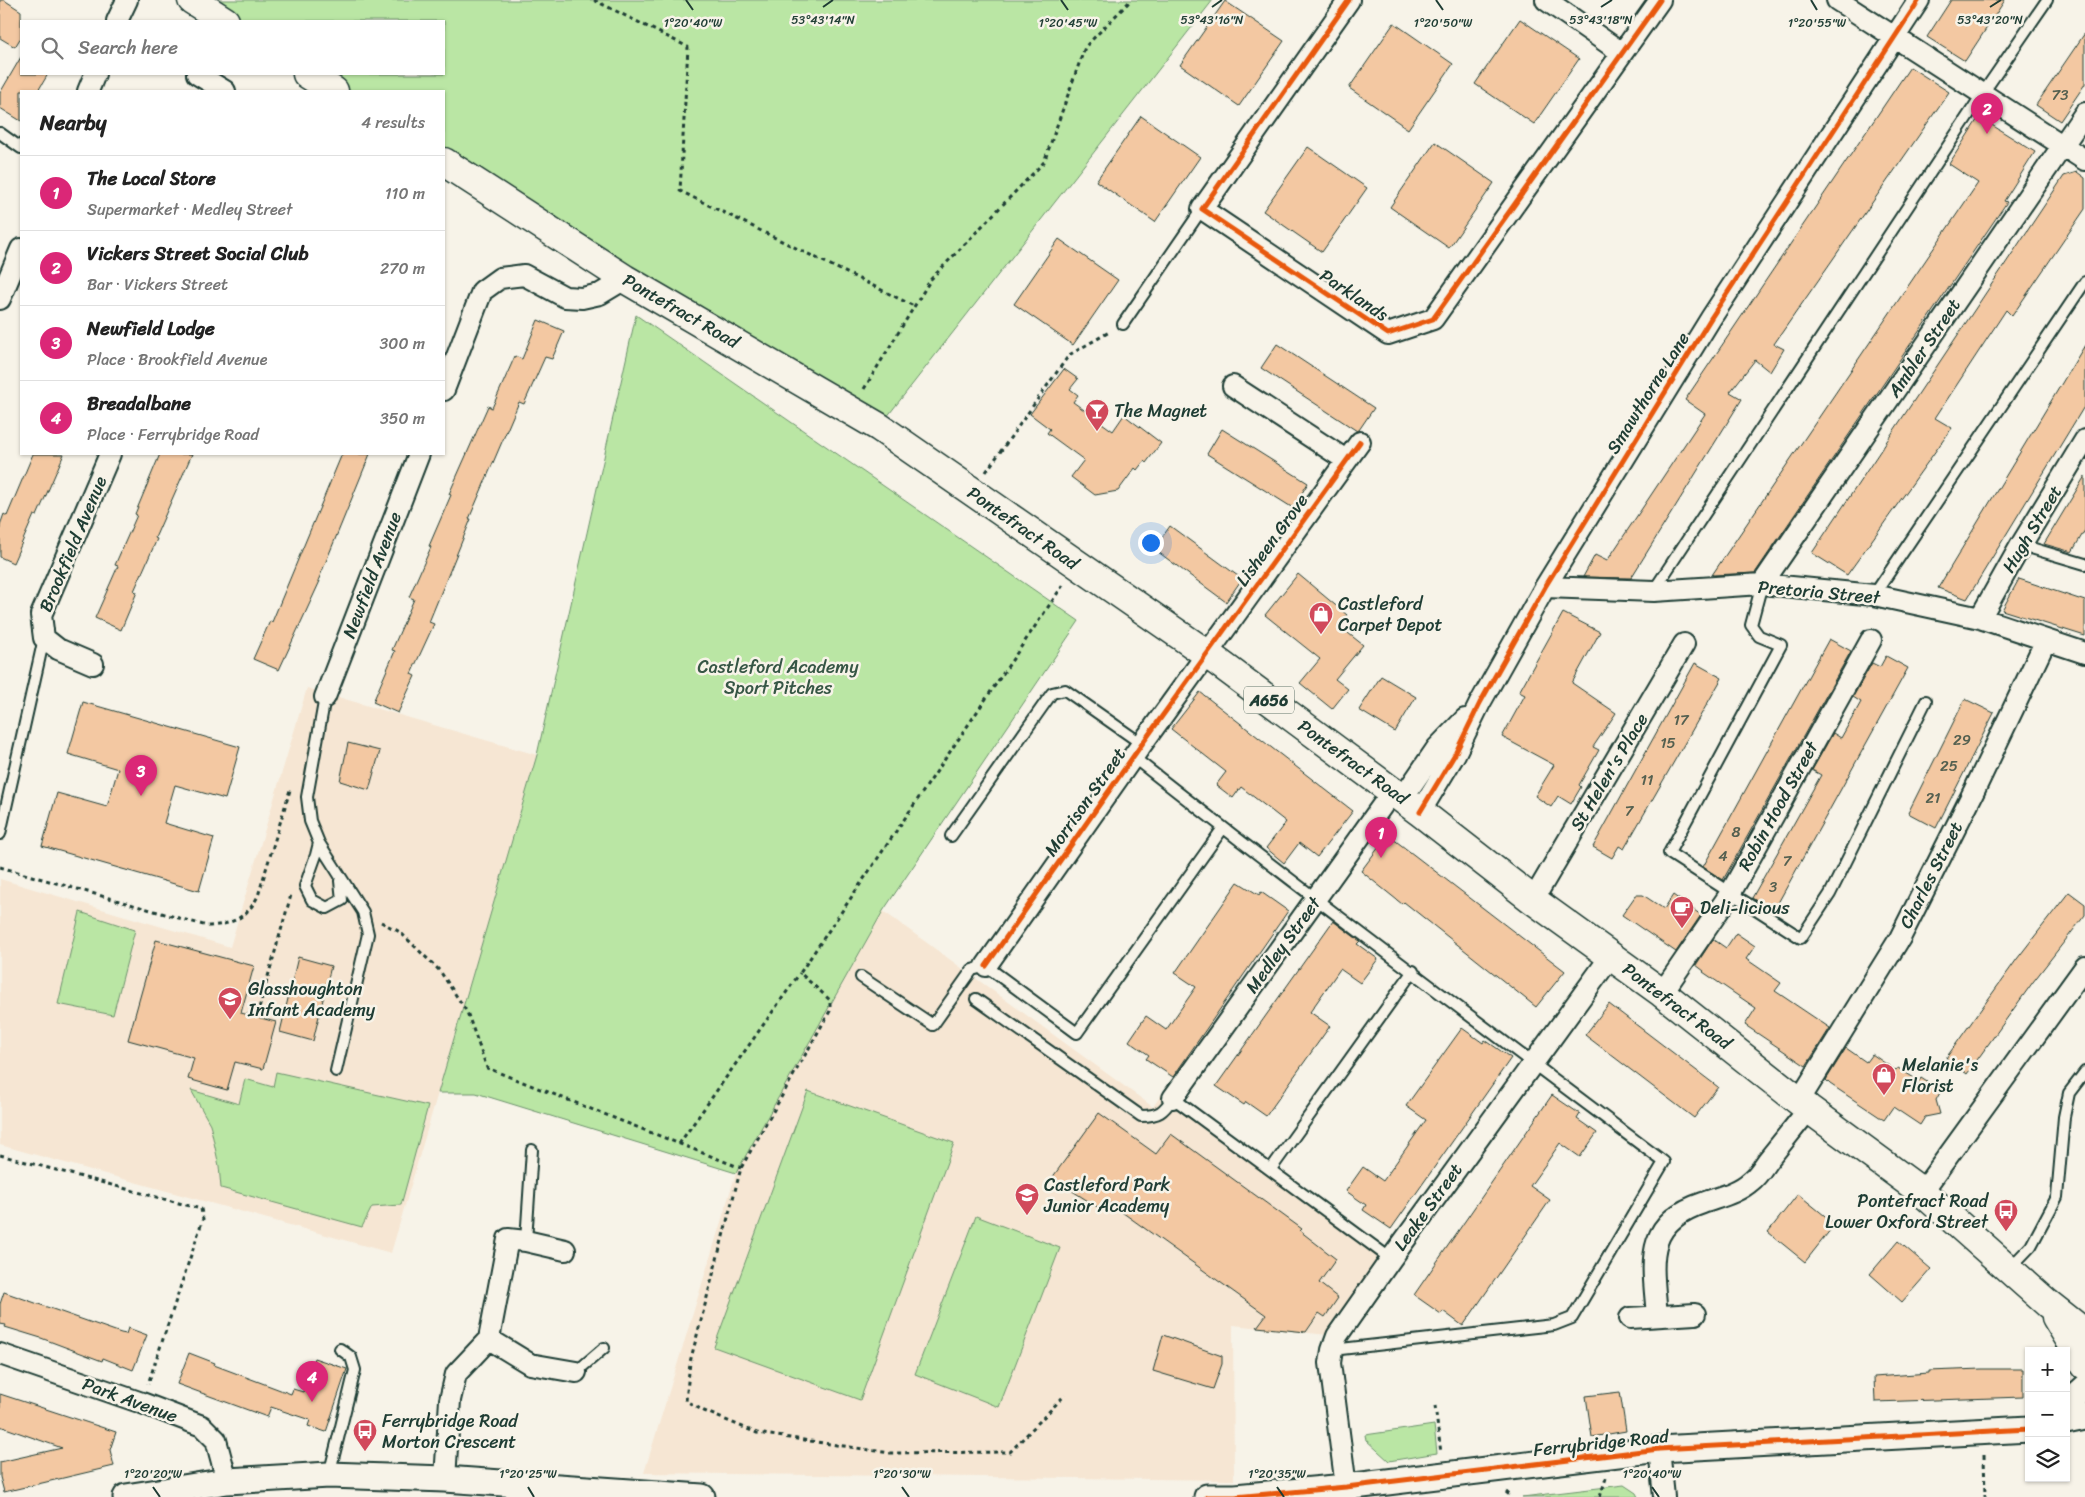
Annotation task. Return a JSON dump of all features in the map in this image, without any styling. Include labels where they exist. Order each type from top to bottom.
[{"type":"main road","points":[[192,0],[223,20]]},
{"type":"main road","points":[[309,75],[332,90]]},
{"type":"main road","name":"Pontefract Road","points":[[445,163],[625,279],[978,484],[1405,801],[1533,900],[1662,993],[1804,1105],[1922,1192],[2047,1303],[2085,1333]]},
{"type":"main road","name":"Pontefract Road","points":[[2047,1303],[2085,1365]]},
{"type":"street","points":[[117,20],[127,0]]},
{"type":"street","points":[[1202,210],[1349,0]]},
{"type":"street","points":[[1546,0],[1622,53]]},
{"type":"street","name":"Parklands","points":[[1202,210],[1388,334],[1433,320],[1660,0]]},
{"type":"street","points":[[1837,0],[2085,160]]},
{"type":"street","name":"Smawthorne Lane","points":[[1405,801],[1455,754],[1480,703],[1545,587],[1710,318],[1919,0]]},
{"type":"street","points":[[88,90],[95,75]]},
{"type":"street","points":[[199,75],[222,90]]},
{"type":"street","name":"Ambler Street","points":[[1762,584],[2085,112]]},
{"type":"street","points":[[0,299],[20,251]]},
{"type":"street","points":[[445,387],[482,291],[500,278],[524,275],[565,297],[582,298],[600,294],[625,279]]},
{"type":"street","points":[[1233,386],[1346,460]]},
{"type":"street","name":"Hugh Street","points":[[1980,618],[2085,440]]},
{"type":"street","name":"Lisheen Grove","points":[[1207,654],[1360,442]]},
{"type":"street","name":"Brookfield Avenue","points":[[93,664],[58,650],[44,638],[41,615],[110,455]]},
{"type":"street","name":"Newfield Avenue","points":[[325,697],[419,455]]},
{"type":"street","name":"Pretoria Street","points":[[1545,587],[1654,591],[1762,584],[1874,595],[1980,618],[2085,652]]},
{"type":"street","name":"Robin Hood Street","points":[[1662,993],[1730,894],[1871,640]]},
{"type":"street","name":"Charles Street","points":[[1657,1316],[1653,1266],[1657,1238],[1663,1228],[1677,1214],[1735,1191],[1752,1181],[1804,1105],[1900,938],[1974,791],[2046,640]]},
{"type":"street","name":"St Helen's Place","points":[[1533,900],[1684,644]]},
{"type":"street","name":"Morrison Street","points":[[986,966],[1207,654]]},
{"type":"street","name":"Medley Street","points":[[1173,1098],[1316,900],[1405,801]]},
{"type":"street","name":"Leake Street","points":[[1346,1487],[1330,1363],[1332,1350],[1338,1336],[1391,1259],[1611,956]]},
{"type":"street","points":[[1922,1192],[2085,967]]},
{"type":"street","points":[[445,1479],[450,1400],[456,1374],[489,1339],[508,1239],[565,1250]]},
{"type":"street","points":[[1630,1318],[1695,1314]]},
{"type":"street","points":[[489,1339],[530,1364],[576,1372]]},
{"type":"street","name":"Park Avenue","points":[[0,1354],[142,1403],[202,1426],[216,1440],[227,1481]]},
{"type":"street","points":[[2070,1401],[2085,1388]]},
{"type":"street","points":[[2070,1420],[2085,1417]]},
{"type":"street","name":"Ferrybridge Road","points":[[1207,1497],[1234,1497],[1346,1487],[1659,1449],[2025,1428]]},
{"type":"street","points":[[1659,1449],[1664,1497]]},
{"type":"street","points":[[126,1497],[227,1481],[330,1475],[445,1479],[702,1497]]},
{"type":"lane","points":[[1654,591],[1983,93],[2047,0]]},
{"type":"lane","points":[[0,134],[20,147]]},
{"type":"lane","points":[[1122,324],[1202,210]]},
{"type":"lane","points":[[1874,595],[2085,282]]},
{"type":"lane","points":[[2022,545],[2085,564]]},
{"type":"lane","points":[[1762,584],[1751,626],[1759,636],[1782,645],[1669,853],[1801,938],[1830,894],[1926,701]]},
{"type":"lane","points":[[0,834],[44,638]]},
{"type":"lane","points":[[951,836],[1052,693],[1065,690],[1223,828],[1316,900],[1413,970],[1664,1162],[1572,1318],[1554,1325],[1332,1350]]},
{"type":"lane","points":[[325,697],[307,797],[310,821],[319,844],[363,912],[368,934],[336,1071]]},
{"type":"lane","points":[[861,977],[933,1025],[972,970],[986,966],[1077,1033],[1223,828]]},
{"type":"lane","points":[[319,844],[305,886],[312,900],[328,908],[342,900],[338,873]]},
{"type":"lane","points":[[1271,1168],[1413,970]]},
{"type":"lane","points":[[976,999],[1140,1116],[1154,1116],[1165,1109],[1173,1098],[1271,1168],[1391,1259]]},
{"type":"lane","points":[[2009,1270],[2032,1246],[2057,1197],[2064,1117],[2069,1093],[2085,1072]]},
{"type":"lane","points":[[526,1241],[532,1150]]},
{"type":"lane","points":[[576,1372],[604,1348]]},
{"type":"lane","points":[[330,1475],[355,1370],[351,1357],[340,1349]]},
{"type":"path","points":[[594,0],[688,47],[680,192],[914,306]]},
{"type":"path","points":[[852,410],[931,279],[1044,162],[1085,47],[1132,0]]},
{"type":"path","points":[[978,484],[1069,355],[1122,324]]},
{"type":"path","points":[[0,867],[208,926],[227,925],[251,909],[258,896],[292,784]]},
{"type":"path","points":[[248,1015],[258,1012],[291,894]]},
{"type":"path","points":[[363,912],[400,932],[440,972],[467,1012],[487,1068],[742,1168]]},
{"type":"path","points":[[679,1144],[800,973]]},
{"type":"path","points":[[0,1154],[201,1209],[203,1219],[142,1403]]},
{"type":"path","points":[[686,1401],[704,1411],[757,1433],[890,1453],[1010,1452],[1065,1395]]},
{"type":"path","points":[[1435,1406],[1442,1459]]},
{"type":"path","points":[[1983,1431],[1986,1497]]},
{"type":"shaded area","name":"Glasshoughton Infant Academy","points":[[307,688],[537,755],[391,1253],[0,1145],[0,879],[230,947]]},
{"type":"shaded area","name":"Castleford Park Junior Academy","points":[[883,911],[1153,1107],[1163,1092],[1391,1259],[1337,1336],[1233,1325],[1234,1480],[644,1473],[736,1173]]},
{"type":"green space","points":[[192,0],[1213,0],[879,427],[445,163],[445,90],[332,90],[309,75],[445,75],[445,20],[223,20]]},
{"type":"green space","name":"Castleford Academy Sport Pitches","points":[[636,315],[1079,621],[883,911],[736,1173],[476,1093],[438,1093],[537,755]]},
{"type":"green space","points":[[80,912],[135,930],[113,1015],[58,1004]]},
{"type":"green space","points":[[276,1072],[428,1106],[401,1205],[372,1207],[362,1227],[221,1188],[219,1166],[210,1124],[191,1090],[239,1104],[245,1079],[273,1087]]},
{"type":"green space","points":[[808,1091],[954,1143],[860,1400],[714,1347]]},
{"type":"green space","points":[[976,1216],[1060,1248],[999,1407],[915,1374]]},
{"type":"green space","points":[[1434,1425],[1437,1453],[1389,1461],[1366,1440],[1365,1435]]},
{"type":"green space","points":[[1624,1485],[1636,1493],[1638,1497],[1522,1497]]},
{"type":"building","points":[[0,0],[4,0],[21,11],[20,39],[15,47],[0,38]]},
{"type":"building","points":[[1951,0],[2005,0],[1965,61],[1927,37]]},
{"type":"building","points":[[1225,1],[1284,41],[1239,106],[1180,65]]},
{"type":"building","points":[[1520,19],[1579,59],[1534,124],[1475,84]]},
{"type":"building","points":[[1394,23],[1453,64],[1408,129],[1349,88]]},
{"type":"building","points":[[2085,33],[2085,84],[2060,121],[2036,105]]},
{"type":"building","points":[[20,59],[20,75],[47,75],[39,90],[20,90],[20,120],[0,108],[0,93]]},
{"type":"building","points":[[1910,67],[1949,92],[1774,344],[1784,349],[1770,372],[1755,360],[1730,392],[1742,399],[1631,578],[1583,577],[1595,555],[1607,561],[1705,414],[1685,400]]},
{"type":"building","points":[[1141,116],[1200,157],[1155,222],[1096,181]]},
{"type":"building","points":[[1979,117],[2035,152],[2004,201],[2007,202],[1755,573],[1712,575],[1978,183],[1949,164]]},
{"type":"building","points":[[1435,142],[1494,183],[1449,248],[1390,207]]},
{"type":"building","points":[[1308,147],[1367,188],[1322,252],[1263,211]]},
{"type":"building","points":[[2077,172],[2085,178],[2085,209],[2012,316],[2006,310],[1935,418],[1952,428],[1847,575],[1812,553],[2064,176]]},
{"type":"building","points":[[1059,239],[1118,280],[1073,345],[1014,304]]},
{"type":"building","points":[[538,320],[564,331],[552,359],[545,357],[524,404],[519,402],[469,519],[471,519],[429,622],[434,624],[411,674],[415,676],[398,713],[373,702],[395,651],[392,650],[414,599],[409,597],[431,547],[429,546],[451,495],[449,494],[488,406],[492,408],[515,356],[522,359]]},
{"type":"building","points":[[1277,344],[1374,408],[1359,430],[1357,431],[1261,368]]},
{"type":"building","points":[[2085,345],[2085,405],[1967,599],[1938,588]]},
{"type":"building","name":"The Magnet","points":[[1064,369],[1078,379],[1070,389],[1078,395],[1073,402],[1113,431],[1124,415],[1161,443],[1146,463],[1144,461],[1137,470],[1135,468],[1118,491],[1095,495],[1071,477],[1084,460],[1047,433],[1050,429],[1030,414]]},
{"type":"building","points":[[1222,429],[1308,483],[1293,508],[1207,454]]},
{"type":"building","points":[[33,455],[64,455],[37,516],[34,515],[13,563],[0,557],[0,525],[4,514],[7,516]]},
{"type":"building","points":[[160,455],[192,455],[155,538],[157,539],[134,591],[137,592],[121,630],[95,618],[118,566],[115,565],[137,515],[135,514]]},
{"type":"building","points":[[342,455],[370,455],[318,581],[320,581],[279,670],[253,659],[270,621],[272,622]]},
{"type":"building","points":[[2085,476],[2085,530],[2072,552],[2044,544]]},
{"type":"building","points":[[1170,526],[1242,579],[1226,602],[1154,549]]},
{"type":"building","name":"Castleford Carpet Depot","points":[[1298,574],[1347,615],[1338,625],[1363,645],[1335,679],[1348,689],[1332,709],[1300,683],[1320,659],[1265,615]]},
{"type":"building","points":[[2019,579],[2085,601],[2085,636],[2002,610]]},
{"type":"building","points":[[1563,613],[1600,632],[1572,683],[1616,713],[1593,747],[1599,750],[1579,785],[1581,787],[1571,804],[1558,796],[1551,807],[1535,796],[1554,765],[1502,737],[1525,695],[1519,692]]},
{"type":"building","points":[[1829,639],[1851,651],[1723,880],[1703,867]]},
{"type":"building","points":[[1886,656],[1908,668],[1773,912],[1752,898],[1821,775],[1812,770],[1833,733],[1841,738],[1861,702],[1853,697],[1872,663],[1880,667]]},
{"type":"building","points":[[1695,663],[1722,678],[1624,849],[1619,846],[1612,858],[1593,847]]},
{"type":"building","points":[[1381,676],[1416,697],[1395,732],[1359,710]]},
{"type":"building","points":[[1200,692],[1353,811],[1317,857],[1299,843],[1284,863],[1266,848],[1286,822],[1241,787],[1233,798],[1216,785],[1226,772],[1171,729]]},
{"type":"building","points":[[1965,699],[1994,713],[1936,828],[1908,813]]},
{"type":"building","points":[[83,702],[240,747],[225,799],[175,785],[164,823],[214,838],[199,891],[42,846],[57,793],[107,807],[118,769],[68,754]]},
{"type":"building","points":[[348,743],[380,751],[369,790],[340,781]]},
{"type":"building","points":[[1388,835],[1565,971],[1536,1007],[1404,902],[1402,904],[1361,871]]},
{"type":"building","points":[[1238,882],[1259,895],[1261,892],[1288,911],[1173,1077],[1146,1059],[1149,1055],[1129,1041],[1146,1016],[1166,1030],[1196,987],[1175,973]]},
{"type":"building","points":[[2069,892],[2085,904],[2085,915],[2033,982],[1967,1074],[1946,1058],[2017,959]]},
{"type":"building","points":[[1636,895],[1643,895],[1664,909],[1673,895],[1701,915],[1676,952],[1622,915]]},
{"type":"building","points":[[1333,921],[1360,941],[1357,944],[1378,959],[1360,983],[1340,969],[1310,1012],[1330,1026],[1266,1116],[1246,1102],[1244,1105],[1216,1086]]},
{"type":"building","points":[[1736,933],[1755,946],[1746,959],[1781,983],[1775,991],[1830,1028],[1806,1066],[1745,1025],[1756,1008],[1703,972],[1696,965],[1713,939],[1726,948]]},
{"type":"building","points":[[156,940],[254,966],[241,1013],[276,1022],[263,1069],[235,1062],[227,1090],[188,1079],[194,1058],[128,1040]]},
{"type":"building","points":[[298,957],[331,966],[313,1041],[280,1032]]},
{"type":"building","points":[[1609,1004],[1718,1087],[1694,1118],[1585,1035]]},
{"type":"building","points":[[1462,1028],[1483,1043],[1485,1040],[1511,1058],[1391,1229],[1363,1210],[1366,1205],[1346,1191],[1363,1167],[1383,1181],[1426,1120],[1406,1106]]},
{"type":"building","points":[[1846,1048],[1866,1062],[1872,1054],[1896,1071],[1898,1068],[1919,1081],[1921,1078],[1941,1091],[1936,1100],[1940,1114],[1925,1117],[1920,1125],[1893,1107],[1884,1120],[1830,1084],[1826,1080]]},
{"type":"building","points":[[1552,1095],[1580,1114],[1577,1119],[1597,1133],[1580,1157],[1560,1143],[1530,1186],[1550,1200],[1463,1326],[1443,1311],[1441,1314],[1414,1295]]},
{"type":"building","points":[[1099,1113],[1156,1154],[1171,1134],[1302,1229],[1300,1231],[1336,1259],[1319,1283],[1338,1298],[1325,1317],[1319,1313],[1306,1332],[1257,1327],[1266,1315],[1105,1200],[1099,1208],[1052,1178]]},
{"type":"building","points":[[1798,1194],[1835,1224],[1805,1262],[1768,1232]]},
{"type":"building","points":[[1898,1241],[1931,1269],[1902,1302],[1870,1274]]},
{"type":"building","points":[[4,1292],[121,1333],[126,1334],[128,1328],[147,1335],[133,1370],[103,1358],[102,1361],[0,1324],[0,1304]]},
{"type":"building","points":[[1163,1335],[1222,1356],[1222,1364],[1213,1389],[1153,1371]]},
{"type":"building","points":[[189,1353],[215,1363],[214,1365],[291,1394],[293,1389],[303,1392],[314,1358],[347,1369],[326,1432],[308,1426],[310,1420],[271,1407],[267,1417],[177,1384]]},
{"type":"building","points":[[2023,1369],[2023,1397],[1875,1402],[1874,1377],[1929,1373],[1929,1371]]},
{"type":"building","points":[[1620,1392],[1626,1431],[1592,1437],[1586,1396]]},
{"type":"building","points":[[0,1394],[116,1432],[110,1450],[114,1466],[4,1492],[0,1477],[0,1462],[62,1448],[0,1426]]},
{"type":"cycle path","points":[[1349,0],[1202,209],[1388,334],[1433,319],[1660,0]]},
{"type":"cycle path","points":[[1420,812],[1455,754],[1480,703],[1545,587],[1711,318],[1919,0]]},
{"type":"cycle path","points":[[986,966],[1142,744],[1360,442]]},
{"type":"cycle path","points":[[1207,1497],[1235,1497],[1346,1487],[1659,1449],[2025,1429]]},
{"type":"place","name":"Vickers Street Social Club","points":[[1987,134]]},
{"type":"place","name":"The Magnet","points":[[1097,432]]},
{"type":"place","name":"Castleford Carpet Depot","points":[[1321,635]]},
{"type":"place","name":"Newfield Lodge","points":[[141,796]]},
{"type":"place","name":"The Local Store","points":[[1381,858]]},
{"type":"place","name":"Deli-licious","points":[[1682,929]]},
{"type":"place","name":"Glasshoughton Infant Academy","points":[[230,1020]]},
{"type":"place","name":"Melanie's Florist","points":[[1884,1096]]},
{"type":"place","name":"Castleford Park Junior Academy","points":[[1027,1216]]},
{"type":"place","name":"Pontefract Road Lower Oxford Street","points":[[2006,1232]]},
{"type":"place","name":"Breadalbane","points":[[312,1402]]},
{"type":"place","name":"Ferrybridge Road Morton Crescent","points":[[365,1452]]}]
